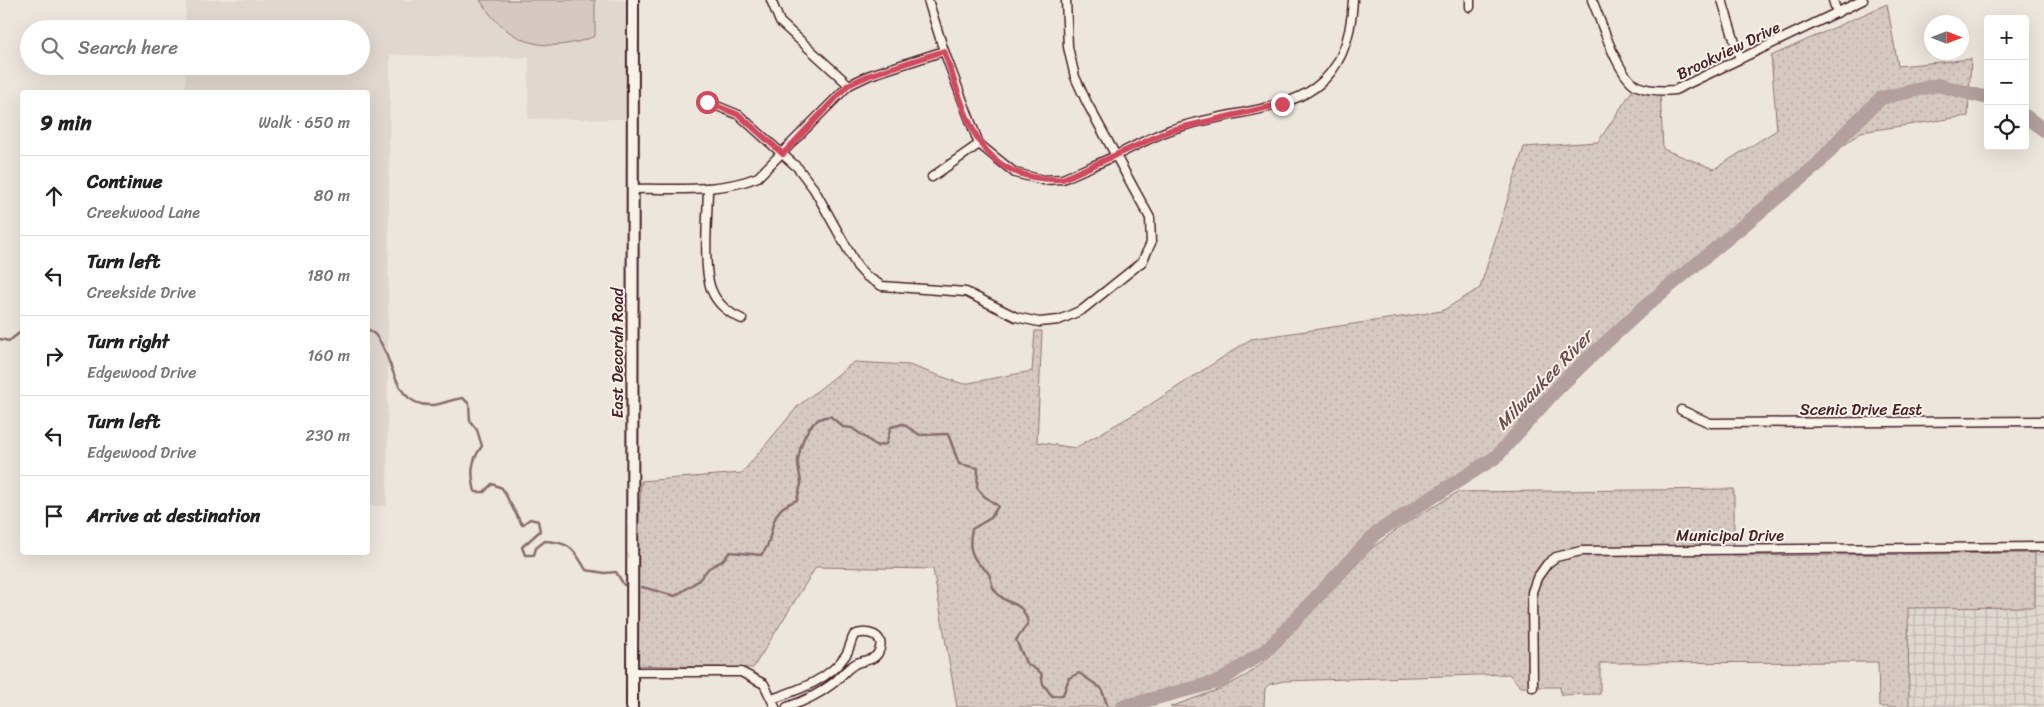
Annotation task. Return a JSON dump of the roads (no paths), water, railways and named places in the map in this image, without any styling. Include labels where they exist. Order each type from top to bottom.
[{"type":"street","name":"East Decorah Road","points":[[632,707],[633,0]]},
{"type":"street","points":[[772,0],[780,22],[848,85]]},
{"type":"street","points":[[928,0],[944,51],[979,144],[1015,174],[1043,180],[1063,179],[1171,130],[1282,104],[1313,91],[1339,63],[1348,40],[1353,0]]},
{"type":"street","points":[[707,102],[739,115],[783,154],[814,189],[857,266],[866,276],[882,286],[966,292],[1016,317],[1038,322],[1059,320],[1082,310],[1142,262],[1151,243],[1150,218],[1087,103],[1076,77],[1068,47],[1066,0]]},
{"type":"street","name":"Brookview Drive","points":[[1592,0],[1623,73],[1636,85],[1660,92],[1675,90],[1863,0]]},
{"type":"street","points":[[1722,0],[1740,59]]},
{"type":"street","points":[[1833,0],[1837,13]]},
{"type":"street","points":[[633,188],[708,188],[742,183],[758,177],[783,154],[848,85],[870,75],[944,51]]},
{"type":"street","points":[[932,177],[979,144]]},
{"type":"street","points":[[708,188],[708,277],[712,292],[721,305],[742,319]]},
{"type":"street","name":"Scenic Drive East","points":[[1681,410],[1710,423],[2044,421]]},
{"type":"street","name":"Municipal Drive","points":[[1533,687],[1532,592],[1542,570],[1556,557],[1568,553],[1662,549],[2044,547]]},
{"type":"street","points":[[631,672],[741,672],[764,684],[774,703],[809,686],[823,676],[844,658],[854,635],[861,632],[869,632],[877,636],[880,644],[878,653],[872,659],[856,663],[833,684],[813,696],[787,707]]},
{"type":"waterway","name":"Milwaukee River","points":[[1122,707],[1220,681],[1269,648],[1376,533],[1496,457],[1565,380],[1649,303],[1817,165],[1848,130],[1881,98],[1938,85],[1984,97]]},
{"type":"waterway","name":"Milwaukee River","points":[[2029,119],[2044,130]]},
{"type":"waterway","points":[[370,331],[377,337],[384,348],[394,374],[407,397],[418,403],[433,405],[463,398],[469,404],[470,421],[477,430],[482,446],[475,457],[472,468],[475,492],[484,492],[492,484],[502,488],[522,525],[530,519],[538,521],[540,531],[522,547],[525,555],[534,555],[536,548],[545,541],[560,543],[566,545],[574,552],[586,570],[605,573],[616,572],[624,585]]},
{"type":"waterway","points":[[0,339],[9,341],[20,333]]},
{"type":"waterway","points":[[642,587],[675,596],[698,581],[709,568],[722,561],[730,552],[761,555],[768,544],[778,513],[782,508],[797,500],[801,484],[798,463],[801,445],[807,432],[817,421],[830,416],[843,427],[852,428],[877,446],[886,444],[891,427],[903,424],[920,435],[948,434],[959,464],[978,468],[977,488],[984,496],[998,506],[991,518],[972,529],[971,547],[975,559],[989,574],[996,592],[1004,599],[1020,607],[1026,615],[1028,623],[1016,640],[1026,663],[1041,673],[1043,684],[1052,696],[1063,695],[1069,678],[1079,673],[1101,688],[1108,707]]}]
